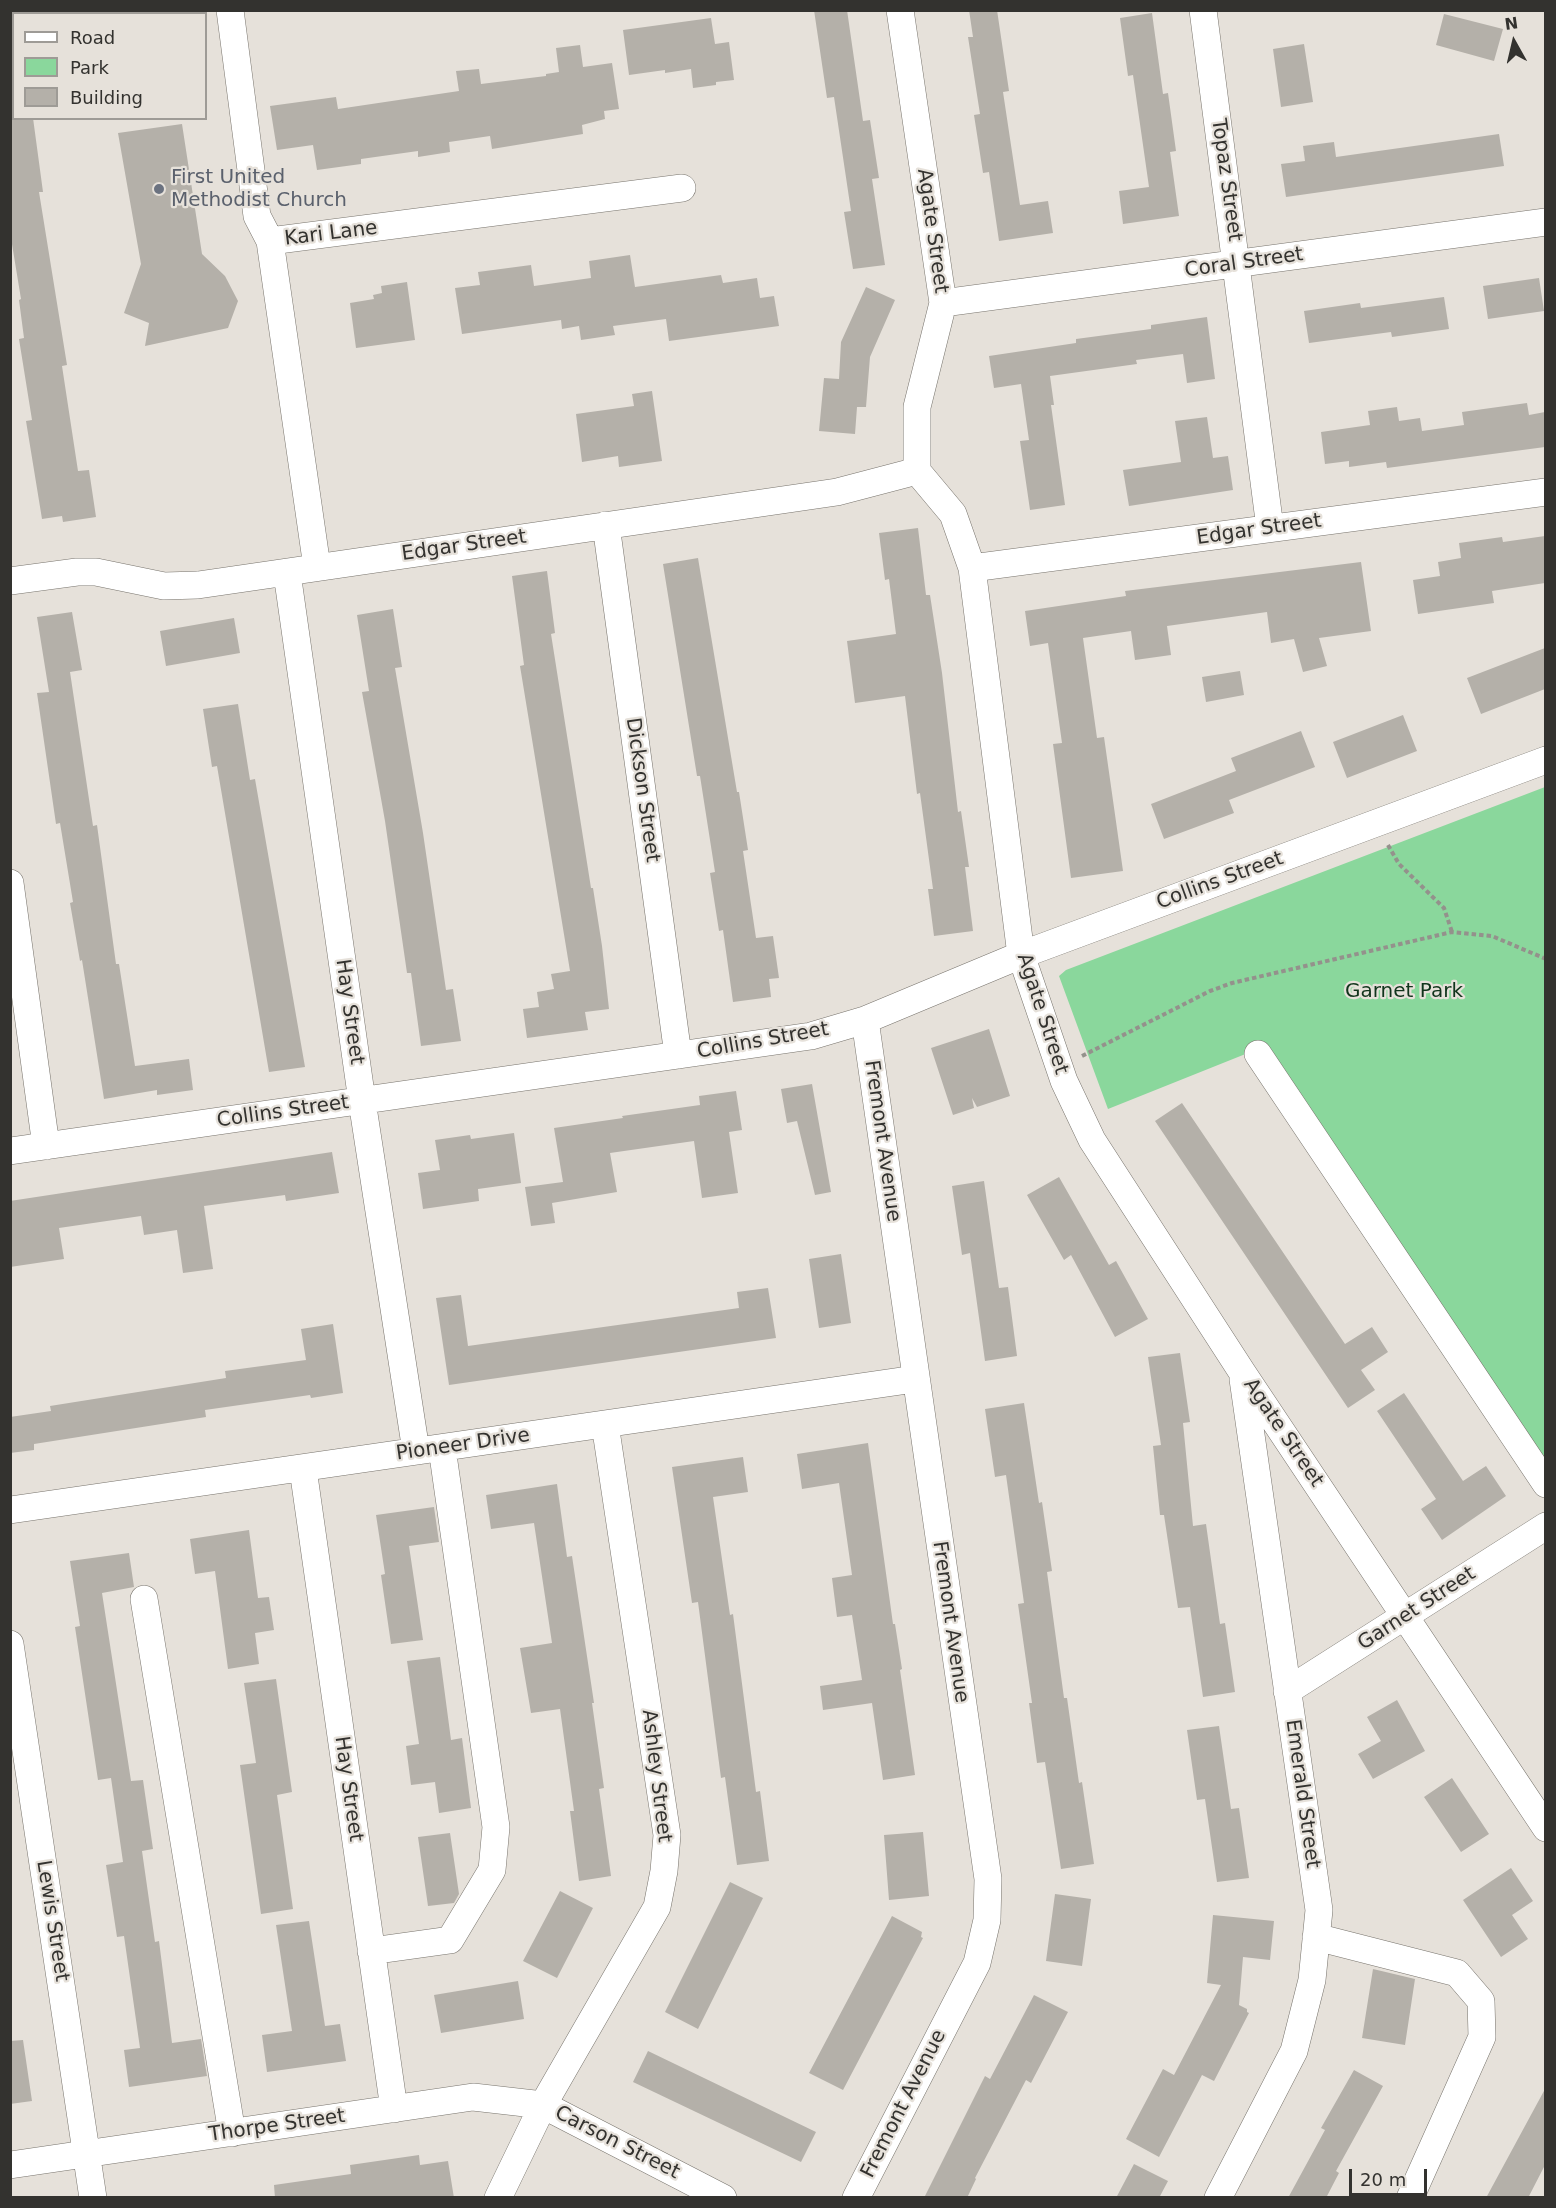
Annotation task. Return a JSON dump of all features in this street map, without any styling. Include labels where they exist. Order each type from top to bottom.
[{"type":"street","points":[[230,10],[257,216],[270,242]]},
{"type":"street","name":"Agate Street","points":[[900,10],[943,303],[917,407],[917,471],[953,514],[972,568],[1022,955],[1064,1081],[1092,1140],[1242,1372],[1545,1828]]},
{"type":"street","name":"Topaz Street","points":[[1203,10],[1270,528]]},
{"type":"street","name":"Kari Lane","points":[[317,567],[270,242],[682,188]]},
{"type":"street","name":"Coral Street","points":[[943,303],[1545,222]]},
{"type":"street","name":"Edgar Street","points":[[10,581],[77,572],[96,572],[164,586],[198,585],[837,492],[917,471]]},
{"type":"street","name":"Edgar Street","points":[[972,568],[1545,492]]},
{"type":"street","name":"Dickson Street","points":[[606,525],[678,1055]]},
{"type":"street","name":"Hay Street","points":[[286,573],[362,1101],[429,1449],[496,1827],[492,1870],[450,1940],[371,1951]]},
{"type":"street","name":"Collins Street","points":[[10,1151],[811,1036],[865,1020],[1022,955],[1545,760]]},
{"type":"street","points":[[10,883],[46,1146]]},
{"type":"street","name":"Fremont Avenue","points":[[856,2198],[977,1962],[987,1920],[988,1879],[865,1020]]},
{"type":"street","points":[[1258,1054],[1545,1484]]},
{"type":"street","name":"Emerald Street","points":[[1218,2198],[1294,2051],[1312,1980],[1319,1910],[1242,1372]]},
{"type":"street","name":"Pioneer Drive","points":[[10,1510],[915,1379]]},
{"type":"street","name":"Ashley Street","points":[[498,2198],[543,2105],[657,1907],[664,1871],[667,1835],[605,1424]]},
{"type":"street","name":"Hay Street","points":[[303,1469],[394,2109]]},
{"type":"street","name":"Garnet Street","points":[[1287,1691],[1545,1526]]},
{"type":"street","points":[[144,1599],[232,2133]]},
{"type":"street","name":"Lewis Street","points":[[10,1644],[93,2198]]},
{"type":"street","points":[[1316,1937],[1457,1973],[1481,2001],[1482,2037],[1410,2198]]},
{"type":"street","name":"Thorpe Street","points":[[10,2165],[473,2097],[543,2105]]},
{"type":"street","name":"Carson Street","points":[[543,2105],[723,2198]]},
{"type":"path","points":[[1377,823],[1388,847],[1400,864],[1444,908],[1452,932]]},
{"type":"path","points":[[1059,1066],[1088,1054],[1221,987],[1452,932],[1492,936],[1545,959]]},
{"type":"green space","name":"Garnet Park","points":[[1545,787],[1545,1464],[1268,1045],[1108,1109],[1059,976],[1066,970]]},
{"type":"building","points":[[814,10],[847,10],[863,121],[870,120],[879,178],[872,179],[885,265],[853,269],[844,212],[851,211],[834,97],[827,98]]},
{"type":"building","points":[[969,10],[997,10],[1009,91],[1003,92],[1020,205],[1048,201],[1053,233],[999,241],[989,172],[983,173],[974,115],[980,114],[968,37],[973,37]]},
{"type":"building","points":[[1152,13],[1163,94],[1168,93],[1176,151],[1170,152],[1179,216],[1123,224],[1119,191],[1149,187],[1133,75],[1128,76],[1120,18]]},
{"type":"building","points":[[1444,14],[1503,29],[1494,61],[1436,45]]},
{"type":"building","points":[[711,18],[715,44],[729,42],[734,80],[693,88],[691,69],[629,75],[623,30]]},
{"type":"building","points":[[1304,44],[1313,102],[1281,107],[1273,49]]},
{"type":"building","points":[[580,45],[583,67],[612,63],[619,109],[604,111],[605,119],[582,125],[583,134],[492,149],[490,136],[449,142],[450,152],[418,157],[418,151],[361,159],[361,164],[317,170],[313,145],[277,150],[270,106],[336,97],[338,109],[459,91],[456,71],[479,69],[481,84],[546,76],[546,74],[559,72],[556,48]]},
{"type":"building","points":[[10,118],[12,120],[33,120],[43,192],[39,192],[67,365],[62,366],[78,471],[89,470],[96,517],[63,522],[62,516],[42,519],[26,421],[32,420],[19,339],[24,338],[19,300],[21,299],[10,232]]},
{"type":"building","name":"First United Methodist Church","points":[[182,124],[202,254],[225,276],[238,301],[228,328],[145,346],[149,323],[124,313],[141,264],[118,133]]},
{"type":"building","points":[[1499,134],[1504,166],[1286,197],[1281,164],[1305,161],[1303,146],[1334,142],[1336,157]]},
{"type":"building","points":[[630,255],[635,287],[721,275],[723,283],[757,278],[760,298],[774,296],[779,326],[669,341],[666,319],[613,326],[615,335],[581,340],[579,326],[562,329],[561,320],[462,334],[455,288],[480,285],[478,272],[531,265],[534,286],[591,278],[589,261]]},
{"type":"building","points":[[1539,278],[1544,311],[1488,319],[1483,286]]},
{"type":"building","points":[[407,282],[415,340],[356,348],[350,303],[374,299],[373,295],[382,293],[381,286]]},
{"type":"building","points":[[866,287],[895,300],[870,357],[866,407],[857,407],[855,434],[819,431],[824,378],[839,379],[841,342]]},
{"type":"building","points":[[1444,297],[1449,329],[1392,337],[1391,332],[1309,343],[1304,311],[1360,303],[1361,308]]},
{"type":"building","points":[[1207,317],[1215,379],[1187,383],[1183,354],[1136,360],[1137,364],[1050,376],[1054,405],[1051,405],[1065,505],[1030,510],[1020,441],[1029,440],[1021,384],[994,388],[989,356],[1076,343],[1076,339],[1151,329],[1151,325]]},
{"type":"building","points":[[652,391],[662,461],[619,467],[618,456],[582,462],[576,414],[634,406],[632,394]]},
{"type":"building","points":[[1527,403],[1529,415],[1545,412],[1545,447],[1387,468],[1386,462],[1349,467],[1349,461],[1325,464],[1321,432],[1370,425],[1368,411],[1397,407],[1399,421],[1420,418],[1422,431],[1464,425],[1462,412]]},
{"type":"building","points":[[1207,417],[1213,458],[1228,456],[1233,490],[1129,506],[1123,470],[1181,462],[1175,421]]},
{"type":"building","points":[[918,528],[926,595],[930,595],[942,673],[958,812],[961,811],[969,867],[965,867],[973,931],[934,936],[928,889],[933,889],[920,793],[917,794],[905,696],[855,703],[847,641],[896,634],[889,579],[885,580],[879,533]]},
{"type":"building","points":[[1545,536],[1545,583],[1492,591],[1494,603],[1418,614],[1413,580],[1440,576],[1438,562],[1461,558],[1459,543],[1502,537],[1503,542]]},
{"type":"building","points":[[698,558],[748,850],[743,851],[756,938],[773,936],[779,978],[769,979],[771,997],[733,1002],[723,930],[719,931],[710,873],[715,872],[700,776],[697,776],[663,564]]},
{"type":"building","points":[[1361,562],[1371,631],[1319,638],[1327,666],[1303,672],[1294,639],[1271,643],[1267,612],[1167,626],[1171,655],[1135,660],[1131,631],[1083,638],[1097,738],[1104,737],[1123,871],[1071,878],[1053,744],[1062,743],[1048,643],[1030,646],[1025,611],[1126,596],[1125,591]]},
{"type":"building","points":[[547,571],[555,633],[551,634],[602,946],[609,1009],[585,1012],[588,1030],[527,1038],[523,1009],[539,1007],[537,992],[554,989],[551,974],[570,971],[520,666],[524,665],[512,576]]},
{"type":"building","points":[[393,609],[402,667],[395,668],[423,833],[446,990],[453,989],[461,1041],[421,1046],[411,973],[407,973],[385,821],[362,692],[369,691],[357,615]]},
{"type":"building","points":[[72,612],[82,670],[70,672],[93,826],[97,825],[116,964],[119,964],[135,1066],[189,1059],[193,1090],[157,1095],[157,1090],[104,1099],[82,960],[80,961],[70,903],[73,902],[60,823],[56,824],[37,693],[49,692],[37,617]]},
{"type":"building","points":[[234,618],[240,653],[166,666],[160,631]]},
{"type":"building","points":[[1545,648],[1545,689],[1481,714],[1467,678]]},
{"type":"building","points":[[1240,671],[1244,695],[1206,702],[1202,677]]},
{"type":"building","points":[[238,704],[250,780],[255,779],[305,1067],[269,1072],[217,766],[212,767],[203,709]]},
{"type":"building","points":[[1403,715],[1417,751],[1347,778],[1333,742]]},
{"type":"building","points":[[1301,731],[1315,767],[1229,800],[1234,813],[1164,839],[1151,804],[1236,771],[1231,758]]},
{"type":"building","points":[[989,1029],[1010,1096],[977,1107],[972,1098],[974,1108],[953,1115],[931,1048]]},
{"type":"building","points":[[812,1084],[831,1192],[815,1195],[797,1121],[787,1123],[781,1089]]},
{"type":"building","points":[[736,1091],[742,1130],[729,1132],[738,1193],[702,1198],[694,1141],[610,1153],[617,1192],[552,1203],[555,1223],[531,1226],[525,1187],[563,1182],[554,1128],[700,1105],[699,1096]]},
{"type":"building","points":[[1182,1103],[1345,1344],[1372,1327],[1388,1352],[1361,1370],[1375,1390],[1348,1408],[1155,1121]]},
{"type":"building","points":[[514,1133],[521,1183],[478,1189],[479,1201],[423,1209],[418,1173],[440,1170],[435,1140],[470,1135],[471,1139]]},
{"type":"building","points":[[332,1152],[339,1193],[286,1201],[285,1195],[204,1206],[213,1269],[183,1273],[177,1230],[144,1235],[141,1216],[59,1228],[64,1259],[10,1267],[10,1201]]},
{"type":"building","points":[[1059,1177],[1109,1265],[1116,1261],[1148,1319],[1115,1337],[1071,1255],[1064,1260],[1027,1195]]},
{"type":"building","points":[[984,1181],[999,1288],[1008,1287],[1017,1356],[985,1361],[970,1253],[962,1255],[952,1186]]},
{"type":"building","points":[[841,1254],[851,1323],[819,1328],[809,1259]]},
{"type":"building","points":[[768,1288],[776,1338],[449,1385],[436,1298],[461,1295],[468,1346],[739,1308],[737,1292]]},
{"type":"building","points":[[333,1324],[343,1393],[311,1398],[310,1395],[205,1410],[206,1417],[34,1444],[34,1450],[10,1453],[10,1417],[51,1411],[50,1406],[226,1378],[225,1371],[306,1360],[301,1329]]},
{"type":"building","points":[[1180,1353],[1190,1422],[1183,1423],[1193,1526],[1206,1524],[1220,1624],[1225,1623],[1235,1692],[1203,1697],[1190,1607],[1178,1608],[1164,1515],[1160,1515],[1153,1446],[1161,1445],[1148,1357]]},
{"type":"building","points":[[1404,1393],[1463,1481],[1486,1466],[1506,1496],[1442,1540],[1421,1509],[1436,1499],[1377,1411]]},
{"type":"building","points":[[1024,1403],[1052,1571],[1047,1572],[1064,1698],[1067,1698],[1079,1783],[1082,1782],[1094,1864],[1061,1869],[1045,1762],[1037,1763],[1029,1703],[1032,1703],[1018,1604],[1024,1603],[1006,1475],[995,1477],[985,1409]]},
{"type":"building","points":[[868,1443],[893,1624],[895,1624],[902,1669],[900,1670],[915,1775],[883,1780],[872,1703],[823,1710],[820,1686],[862,1680],[852,1615],[837,1617],[832,1578],[852,1575],[839,1483],[802,1489],[797,1454]]},
{"type":"building","points":[[743,1457],[748,1492],[713,1497],[730,1615],[733,1614],[756,1792],[760,1791],[769,1861],[737,1865],[725,1777],[721,1778],[698,1602],[692,1603],[672,1467]]},
{"type":"building","points":[[557,1484],[567,1557],[572,1556],[594,1703],[592,1703],[604,1788],[599,1789],[611,1876],[579,1881],[570,1811],[574,1811],[560,1709],[531,1713],[520,1648],[552,1643],[534,1523],[491,1529],[486,1495]]},
{"type":"building","points":[[434,1507],[439,1542],[409,1546],[423,1640],[391,1644],[381,1575],[385,1574],[376,1515]]},
{"type":"building","points":[[249,1530],[258,1598],[269,1597],[274,1630],[255,1633],[259,1664],[228,1669],[215,1571],[195,1574],[190,1539]]},
{"type":"building","points":[[129,1553],[134,1587],[102,1593],[131,1781],[143,1780],[153,1849],[142,1851],[155,1942],[159,1941],[172,2043],[201,2039],[207,2076],[129,2087],[124,2050],[140,2048],[124,1936],[117,1937],[106,1865],[123,1862],[111,1778],[98,1780],[75,1627],[80,1626],[70,1561]]},
{"type":"building","points":[[440,1657],[451,1740],[462,1738],[471,1808],[439,1813],[435,1782],[411,1785],[406,1746],[419,1744],[407,1661]]},
{"type":"building","points":[[276,1679],[292,1792],[277,1795],[293,1909],[261,1914],[240,1765],[256,1763],[244,1683]]},
{"type":"building","points":[[1397,1700],[1425,1751],[1373,1779],[1358,1754],[1381,1741],[1367,1717]]},
{"type":"building","points":[[1219,1726],[1231,1809],[1239,1808],[1249,1878],[1217,1882],[1205,1799],[1197,1800],[1187,1730]]},
{"type":"building","points":[[1452,1778],[1489,1834],[1461,1852],[1424,1797]]},
{"type":"building","points":[[923,1832],[929,1896],[889,1900],[884,1835]]},
{"type":"building","points":[[450,1833],[459,1894],[454,1903],[428,1906],[418,1837]]},
{"type":"building","points":[[1511,1868],[1533,1901],[1512,1915],[1528,1939],[1501,1957],[1463,1900]]},
{"type":"building","points":[[730,1882],[763,1898],[698,2029],[665,2012]]},
{"type":"building","points":[[560,1891],[593,1908],[557,1978],[523,1961]]},
{"type":"building","points":[[1055,1894],[1091,1899],[1082,1966],[1046,1961]]},
{"type":"building","points":[[1213,1915],[1274,1921],[1270,1960],[1243,1957],[1239,2005],[1247,2009],[1249,2013],[1214,2081],[1202,2075],[1159,2157],[1126,2139],[1163,2069],[1174,2075],[1221,1985],[1207,1983]]},
{"type":"building","points":[[892,1916],[922,1932],[921,1937],[923,1938],[843,2090],[809,2073]]},
{"type":"building","points":[[309,1921],[325,2026],[340,2024],[346,2061],[267,2072],[262,2035],[292,2031],[276,1925]]},
{"type":"building","points":[[1373,1969],[1415,1979],[1405,2045],[1362,2038]]},
{"type":"building","points":[[518,1981],[524,2019],[441,2033],[434,1995]]},
{"type":"building","points":[[1034,1995],[1068,2012],[1031,2083],[1026,2080],[967,2198],[924,2198],[985,2076],[990,2079]]},
{"type":"building","points":[[23,2040],[32,2101],[10,2104],[10,2041]]},
{"type":"building","points":[[648,2051],[816,2132],[801,2162],[633,2082]]},
{"type":"building","points":[[1354,2070],[1383,2086],[1336,2171],[1339,2173],[1326,2198],[1288,2198],[1325,2130],[1321,2128]]},
{"type":"building","points":[[1545,2089],[1545,2165],[1528,2198],[1486,2198]]},
{"type":"building","points":[[419,2155],[420,2165],[448,2161],[454,2198],[275,2198],[274,2185],[351,2174],[350,2165]]},
{"type":"building","points":[[1134,2164],[1168,2181],[1159,2198],[1116,2198]]},
{"type":"place","name":"First United Methodist Church","points":[[159,189]]}]
